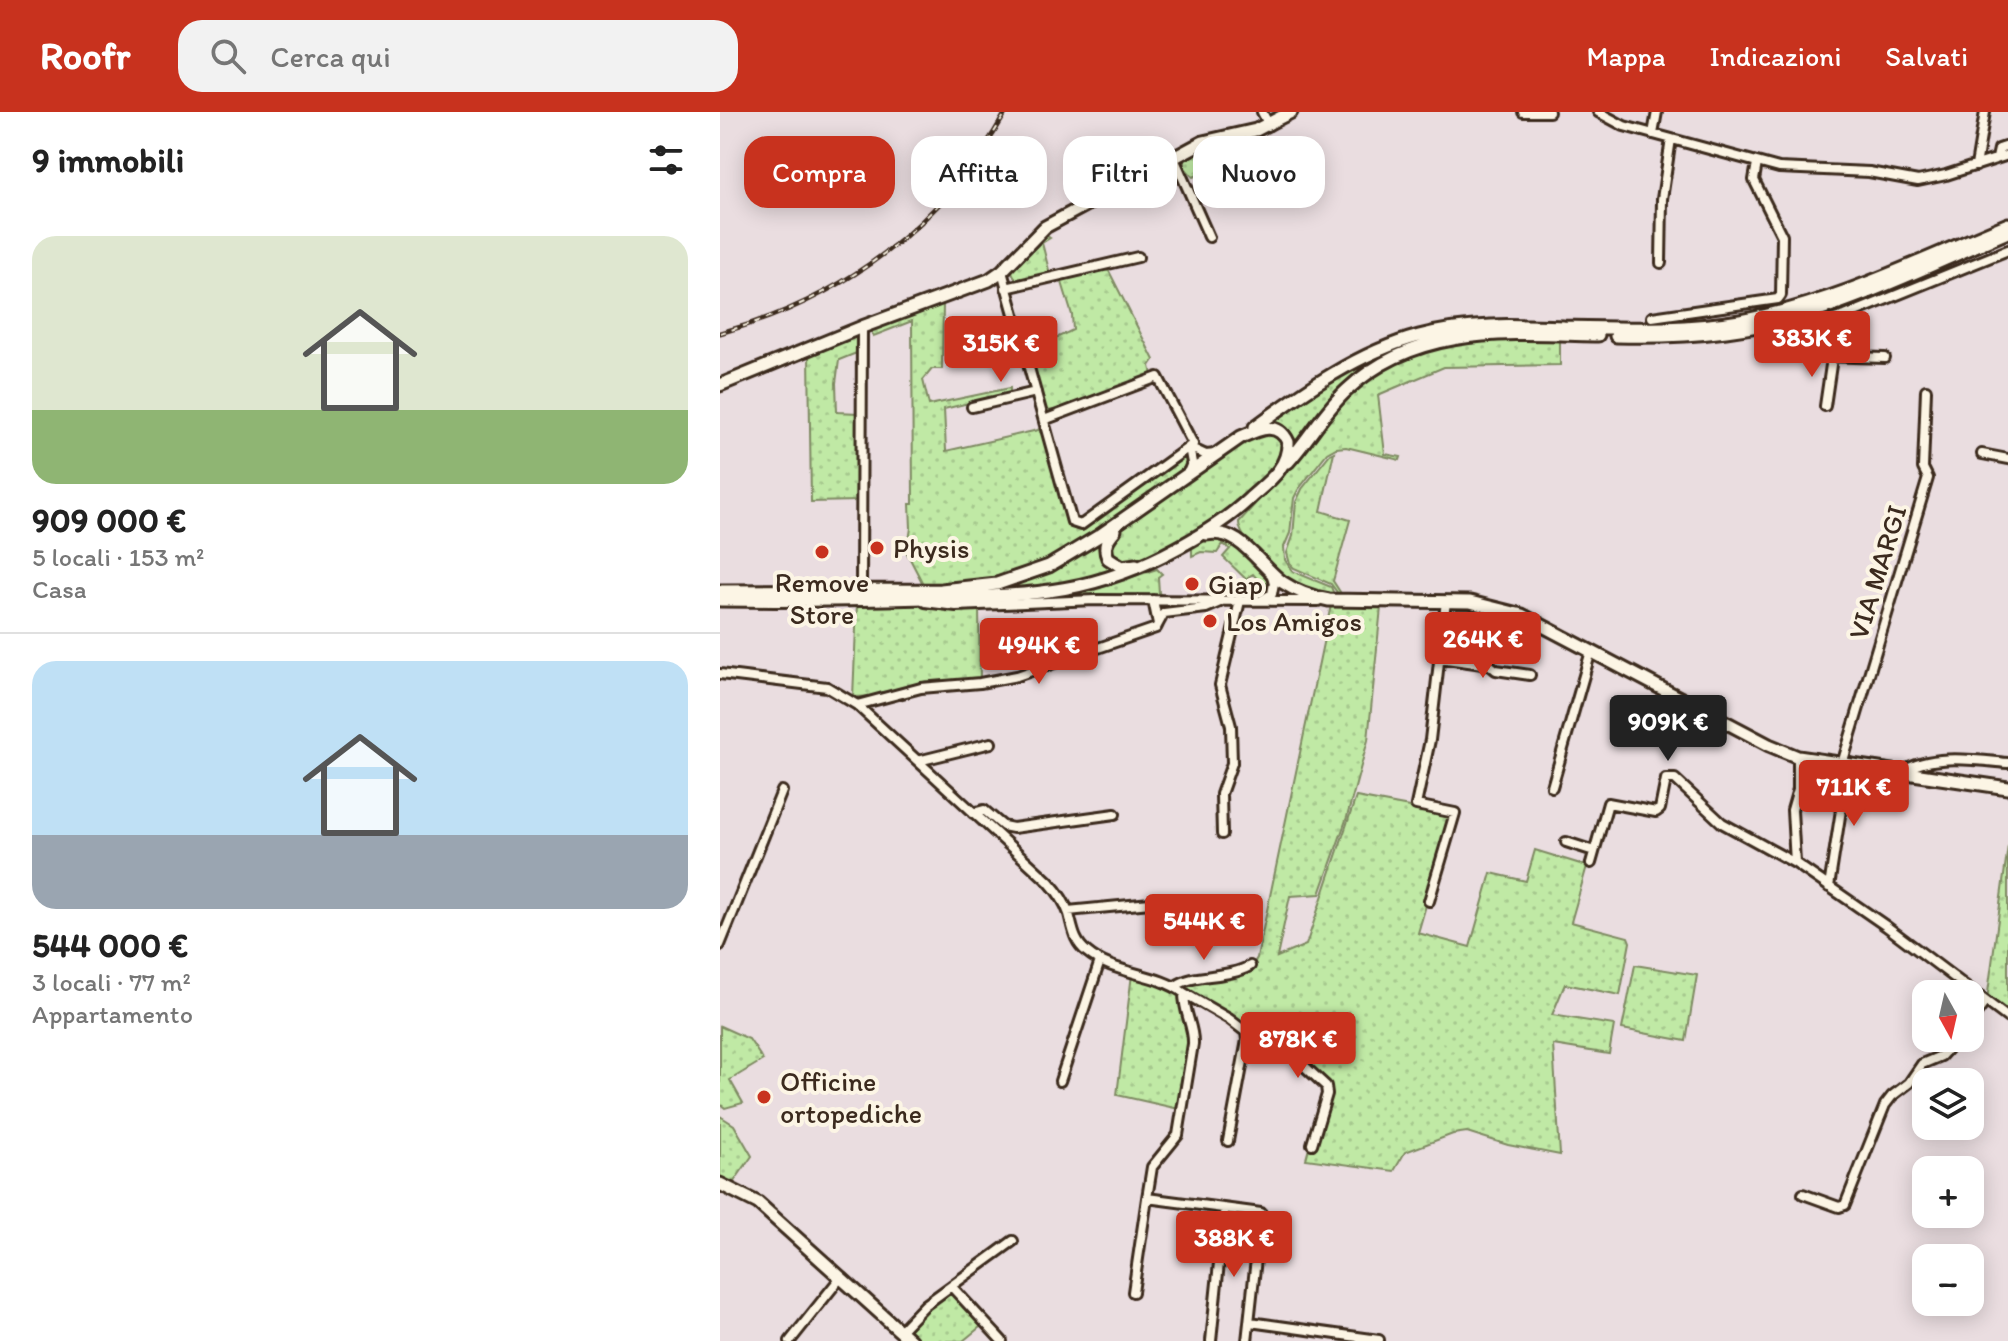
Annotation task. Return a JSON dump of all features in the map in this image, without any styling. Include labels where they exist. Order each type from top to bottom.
[{"type":"main road","points":[[1177,157],[1215,138],[1269,125],[1291,112]]},
{"type":"main road","points":[[720,385],[978,284],[1002,271],[1045,227],[1081,208]]},
{"type":"main road","points":[[720,591],[965,589],[997,584],[1049,566],[1123,520],[1333,375],[1370,355],[1416,337],[1456,328],[1506,325],[1659,328],[1739,321],[1835,295],[2008,224]]},
{"type":"main road","points":[[720,600],[824,602],[1020,596],[1066,590],[1116,577],[1202,535],[1242,506],[1280,471],[1348,389],[1379,365],[1423,345],[1451,338],[1507,333],[1642,336],[1727,331],[1822,308],[2008,232]]},
{"type":"main road","points":[[1241,437],[1263,428],[1281,432],[1287,437],[1289,449],[1280,471]]},
{"type":"main road","points":[[1242,506],[1234,525],[1242,544]]},
{"type":"main road","points":[[1123,520],[1107,539],[1108,558],[1122,567],[1151,562]]},
{"type":"main road","points":[[1202,535],[1226,533],[1242,544],[1294,596],[1329,600],[1470,602],[1522,615],[1769,745],[1798,757],[2008,788]]},
{"type":"main road","points":[[720,1184],[758,1203],[911,1341]]},
{"type":"street","points":[[1262,112],[1269,125]]},
{"type":"street","points":[[1523,112],[1549,112]]},
{"type":"street","points":[[1598,112],[1624,126],[1779,168],[1869,172],[1918,181],[2008,155]]},
{"type":"street","points":[[1653,134],[1657,112]]},
{"type":"street","points":[[1976,166],[1985,112]]},
{"type":"street","points":[[1661,263],[1662,199],[1671,139]]},
{"type":"street","points":[[1997,158],[1999,149],[2008,146]]},
{"type":"street","points":[[1652,317],[1778,299],[1781,295],[1782,236],[1758,192],[1754,175],[1757,163]]},
{"type":"street","points":[[1177,165],[1209,237]]},
{"type":"street","points":[[1885,358],[1791,355],[1782,348],[1783,338],[1788,332],[1845,316],[2008,250]]},
{"type":"street","points":[[1006,288],[1138,257]]},
{"type":"street","points":[[1002,271],[1072,522],[1081,525],[1193,444],[1158,377],[1044,420]]},
{"type":"street","points":[[861,591],[862,327]]},
{"type":"street","points":[[1825,406],[1832,358]]},
{"type":"street","name":"VIA MARGI","points":[[1829,887],[1845,764],[1928,478],[1923,468],[1926,390]]},
{"type":"street","points":[[972,407],[1036,392]]},
{"type":"street","points":[[1189,447],[1206,455],[1217,454]]},
{"type":"street","points":[[1186,476],[1192,463],[1189,447]]},
{"type":"street","points":[[1982,454],[2008,459]]},
{"type":"street","points":[[1270,572],[1274,583],[1272,594]]},
{"type":"street","points":[[1259,601],[1272,594],[1294,596]]},
{"type":"street","points":[[908,599],[956,606],[1095,600],[1259,601],[1294,596]]},
{"type":"street","points":[[1153,600],[1158,624]]},
{"type":"street","points":[[857,705],[921,688],[980,683],[1034,671],[1156,628],[1164,613],[1206,608],[1224,601]]},
{"type":"street","points":[[1222,834],[1221,794],[1232,763],[1231,726],[1220,685],[1240,601]]},
{"type":"street","points":[[1446,601],[1430,740],[1416,805],[1455,813]]},
{"type":"street","points":[[1552,787],[1591,651]]},
{"type":"street","points":[[1439,658],[1490,665],[1496,670],[1530,675]]},
{"type":"street","points":[[720,675],[827,687],[857,705],[1049,882],[1059,893],[1076,939],[1086,952],[1100,961],[1176,986],[1246,1032],[1289,1052],[1326,1086],[1327,1094],[1312,1144]]},
{"type":"street","points":[[918,761],[991,743]]},
{"type":"street","points":[[1795,863],[1792,810],[1798,789],[1798,757]]},
{"type":"street","points":[[1902,773],[1925,762],[1962,760],[2008,763]]},
{"type":"street","points":[[1591,863],[1608,803],[1656,812],[1660,809],[1666,779],[1675,779],[1722,823],[1795,863],[2008,1018]]},
{"type":"street","points":[[720,945],[782,791]]},
{"type":"street","points":[[1429,901],[1458,802]]},
{"type":"street","points":[[973,813],[984,810],[1003,826],[1013,828],[1115,814]]},
{"type":"street","points":[[1566,842],[1594,851]]},
{"type":"street","points":[[1068,911],[1171,901]]},
{"type":"street","points":[[1060,1081],[1100,961]]},
{"type":"street","points":[[1176,986],[1184,980],[1218,977],[1250,966]]},
{"type":"street","points":[[1133,1292],[1152,1167],[1178,1135],[1193,1044],[1193,1031],[1185,1013],[1184,993]]},
{"type":"street","points":[[1228,1141],[1246,1032]]},
{"type":"street","points":[[1803,1194],[1839,1207],[1845,1205],[1885,1105],[1909,1083],[1922,1064],[1945,1052]]},
{"type":"street","points":[[1147,1198],[1261,1213],[1247,1341]]},
{"type":"street","points":[[1211,1341],[1224,1214]]},
{"type":"street","points":[[900,1331],[925,1305],[1013,1241]]},
{"type":"street","points":[[790,1341],[841,1277]]},
{"type":"street","points":[[952,1287],[1002,1341]]},
{"type":"street","points":[[1250,1322],[1379,1340]]},
{"type":"green space","points":[[1193,152],[1193,177],[1184,167],[1184,157]]},
{"type":"green space","points":[[1039,238],[1050,238],[1042,243],[1050,274],[1017,282],[1010,268]]},
{"type":"green space","points":[[1102,269],[1109,271],[1154,360],[1150,366],[1152,375],[1058,410],[1044,411],[1027,352],[1073,330],[1072,315],[1061,279]]},
{"type":"green space","points":[[940,302],[943,304],[942,369],[932,369],[923,380],[929,405],[1010,388],[1010,393],[944,409],[946,451],[1038,430],[1042,426],[1040,432],[1045,437],[1071,527],[1077,530],[1186,458],[1185,469],[1058,556],[988,578],[916,586],[922,582],[907,553],[911,528],[910,504],[913,504],[912,321],[873,336],[871,329]]},
{"type":"green space","points":[[1446,334],[1392,354],[1294,448],[1269,423],[1268,419],[1356,365],[1406,344]]},
{"type":"green space","points":[[859,335],[859,352],[839,360],[836,383],[837,412],[858,413],[858,501],[811,502],[809,354]]},
{"type":"green space","points":[[1481,339],[1560,340],[1560,365],[1444,367],[1378,395],[1385,454],[1401,457],[1400,460],[1346,447],[1336,448],[1327,453],[1294,498],[1290,533],[1284,547],[1285,560],[1292,571],[1331,587],[1335,597],[1293,583],[1260,556],[1245,538],[1239,522],[1344,399],[1373,374],[1418,351]]},
{"type":"green space","points":[[1274,431],[1284,442],[1282,454],[1274,467],[1237,501],[1164,550],[1129,563],[1111,558],[1111,537],[1121,528],[1256,433]]},
{"type":"green space","points":[[1334,452],[1321,511],[1350,520],[1333,581],[1342,595],[1331,584],[1294,568],[1287,553],[1293,536],[1296,502],[1302,489]]},
{"type":"green space","points":[[1215,535],[1227,537],[1267,577],[1270,584],[1268,592],[1259,597],[1247,597],[1251,588],[1260,582],[1253,574],[1248,577],[1249,582],[1223,557],[1230,549],[1223,544],[1217,553],[1201,552],[1192,556],[1192,547]]},
{"type":"green space","points":[[1101,540],[1108,564],[1117,570],[1078,584],[994,591],[1036,575]]},
{"type":"green space","points":[[1157,569],[1162,574],[1158,577],[1159,593],[1163,596],[1038,599],[1090,590]]},
{"type":"green space","points":[[922,603],[979,608],[980,680],[926,681],[880,696],[853,697],[857,604]]},
{"type":"green space","points":[[1331,605],[1381,607],[1368,740],[1347,817],[1320,894],[1290,896],[1277,957],[1306,945],[1356,797],[1452,815],[1418,933],[1470,947],[1491,873],[1526,881],[1535,850],[1587,866],[1571,922],[1628,937],[1630,942],[1620,995],[1565,984],[1552,1015],[1614,1025],[1609,1054],[1553,1045],[1560,1155],[1508,1145],[1467,1132],[1405,1152],[1394,1171],[1306,1159],[1309,1148],[1314,1147],[1329,1085],[1292,1051],[1245,1027],[1180,986],[1188,981],[1241,973],[1257,958]]},
{"type":"green space","points":[[2008,846],[2008,1015],[1987,1000]]},
{"type":"green space","points":[[1635,965],[1697,975],[1686,1041],[1622,1029]]},
{"type":"green space","points":[[1132,974],[1161,983],[1182,996],[1183,1015],[1191,1034],[1179,1109],[1117,1095]]},
{"type":"green space","points":[[720,1026],[749,1039],[763,1060],[730,1080],[743,1103],[725,1108],[720,1104]]},
{"type":"green space","points":[[720,1116],[734,1125],[752,1156],[733,1183],[720,1178]]},
{"type":"green space","points":[[949,1293],[980,1327],[963,1341],[918,1341],[906,1330],[923,1310]]},
{"type":"railway","points":[[720,333],[765,319],[808,300],[886,252],[921,222],[952,189],[981,152],[1006,112]]},
{"type":"place","name":"Physis","points":[[877,548]]},
{"type":"place","name":"Remove Store","points":[[822,552]]},
{"type":"place","name":"Giap","points":[[1192,584]]},
{"type":"place","name":"Los Amigos","points":[[1210,621]]},
{"type":"place","name":"Officine ortopediche","points":[[764,1097]]}]
